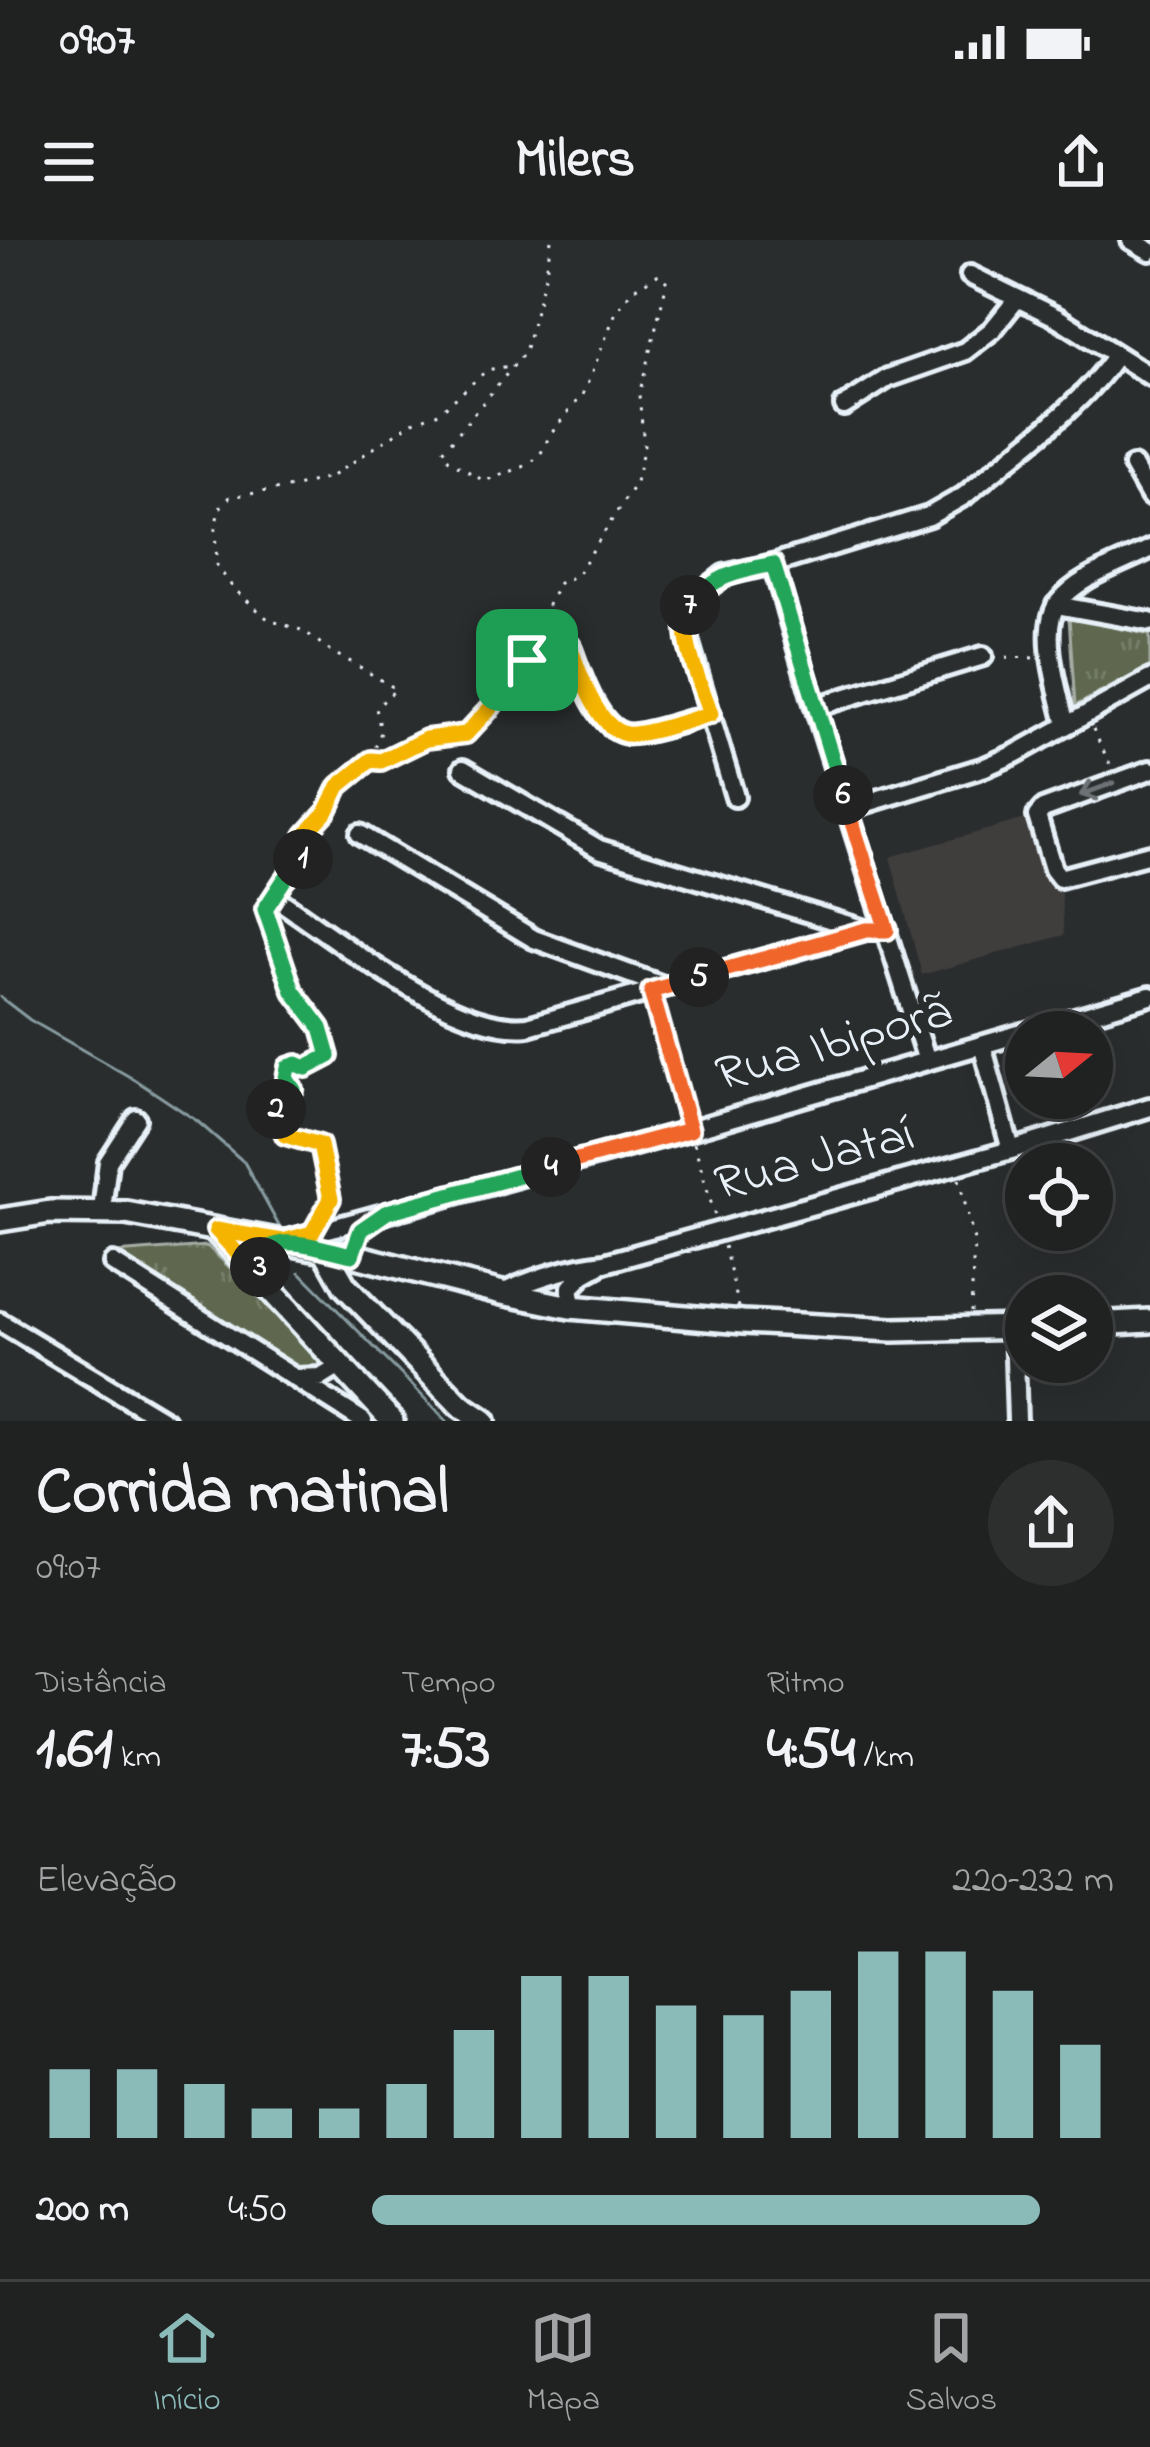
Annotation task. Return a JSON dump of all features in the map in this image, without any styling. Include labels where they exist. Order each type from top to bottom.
[{"type":"main road","points":[[0,1220],[102,1210],[283,1241],[318,1241],[352,1255],[570,1307],[893,1330],[1005,1327]]},
{"type":"main road","points":[[216,1230],[392,1421]]},
{"type":"main road","points":[[262,1280],[261,1256],[266,1248],[283,1241]]},
{"type":"main road","points":[[318,1241],[345,1286],[460,1405],[484,1421]]},
{"type":"main road","points":[[1113,1323],[1150,1321]]},
{"type":"street","points":[[970,275],[1058,318],[1150,376]]},
{"type":"street","points":[[844,406],[888,378],[965,351],[992,330],[1017,299]]},
{"type":"street","points":[[735,796],[688,640],[686,616],[691,602],[724,575],[929,516],[948,506],[1069,407],[1101,378],[1115,356]]},
{"type":"street","points":[[1133,466],[1150,496]]},
{"type":"street","points":[[1066,725],[1049,634],[1057,604],[1073,589],[1150,549]]},
{"type":"street","points":[[773,564],[927,1061]]},
{"type":"street","points":[[1057,604],[1150,622]]},
{"type":"street","points":[[570,646],[589,695],[613,729],[630,736],[711,714]]},
{"type":"street","points":[[815,707],[982,656]]},
{"type":"street","points":[[847,809],[1016,754],[1150,679]]},
{"type":"street","points":[[463,769],[599,849],[866,930]]},
{"type":"street","points":[[1150,770],[1043,808],[1036,816],[1055,875],[1066,877],[1150,854]]},
{"type":"street","points":[[360,834],[534,939],[658,989]]},
{"type":"street","points":[[280,901],[410,988],[494,1026],[510,1028],[866,930],[887,930]]},
{"type":"street","name":"Rua Ibiporã","points":[[1099,1011],[1150,996]]},
{"type":"street","name":"Rua Ibiporã","points":[[318,1241],[387,1212],[1005,1039]]},
{"type":"street","points":[[982,1046],[1009,1143]]},
{"type":"street","name":"Rua Jataí","points":[[1034,1143],[1150,1107]]},
{"type":"street","points":[[102,1210],[108,1162],[136,1119]]},
{"type":"street","name":"Rua Jataí","points":[[502,1293],[580,1265],[605,1263],[1005,1152]]},
{"type":"street","points":[[352,1255],[361,1230],[387,1212]]},
{"type":"street","points":[[112,1263],[363,1421]]},
{"type":"street","points":[[570,1307],[571,1287],[605,1263]]},
{"type":"street","points":[[0,1322],[165,1421]]},
{"type":"street","points":[[296,1378],[322,1377],[340,1366]]},
{"type":"street","points":[[1017,1421],[1018,1383]]},
{"type":"path","points":[[527,660],[530,641],[559,584],[577,575],[636,482],[644,445],[639,395],[667,282],[659,274],[632,290],[616,312],[584,392],[539,457],[484,482],[443,452],[525,352],[551,240]]},
{"type":"path","points":[[318,1241],[331,1199],[320,1145],[285,1135],[274,1103],[278,1094],[287,1100],[294,1090],[286,1078],[288,1067],[306,1068],[329,1056],[321,1028],[293,991],[265,909],[310,852],[305,835],[327,811],[339,786],[371,760],[381,732],[376,708],[396,689],[304,631],[269,620],[233,588],[217,566],[215,529],[220,509],[230,497],[332,476],[413,422],[439,413],[487,370],[515,365]]},
{"type":"path","points":[[371,760],[381,761],[426,739],[466,734],[492,706],[493,676],[570,646]]},
{"type":"path","points":[[982,656],[1052,659]]},
{"type":"path","points":[[1086,714],[1118,782]]},
{"type":"path","points":[[658,989],[690,1130],[743,1322]]},
{"type":"path","points":[[955,1166],[974,1241],[970,1328]]},
{"type":"shaded area","points":[[1032,817],[1061,893],[1064,935],[922,975],[890,857]]},
{"type":"green space","points":[[1069,617],[1150,635],[1150,666],[1075,706]]},
{"type":"green space","points":[[207,1246],[328,1361],[326,1367],[312,1378],[268,1357],[115,1253]]},
{"type":"waterway","points":[[0,997],[197,1121],[244,1162],[279,1226]]},
{"type":"waterway","points":[[300,1272],[447,1421]]},
{"type":"route","points":[[527,660],[493,676],[492,706],[466,734],[426,739],[381,761],[371,760],[339,786],[327,811],[305,835],[310,852],[265,909],[293,991],[321,1028],[329,1056],[306,1068],[288,1067],[286,1078],[294,1090],[287,1100],[278,1094],[274,1103],[285,1135],[320,1145],[331,1199],[312,1233],[283,1241],[216,1230],[262,1280],[261,1256],[266,1248],[283,1241],[352,1255],[361,1230],[387,1212],[690,1130],[651,991],[866,930],[887,930],[773,564],[724,575],[691,602],[686,616],[688,640],[711,714],[630,736],[613,729],[589,695],[570,646],[527,660]]}]
